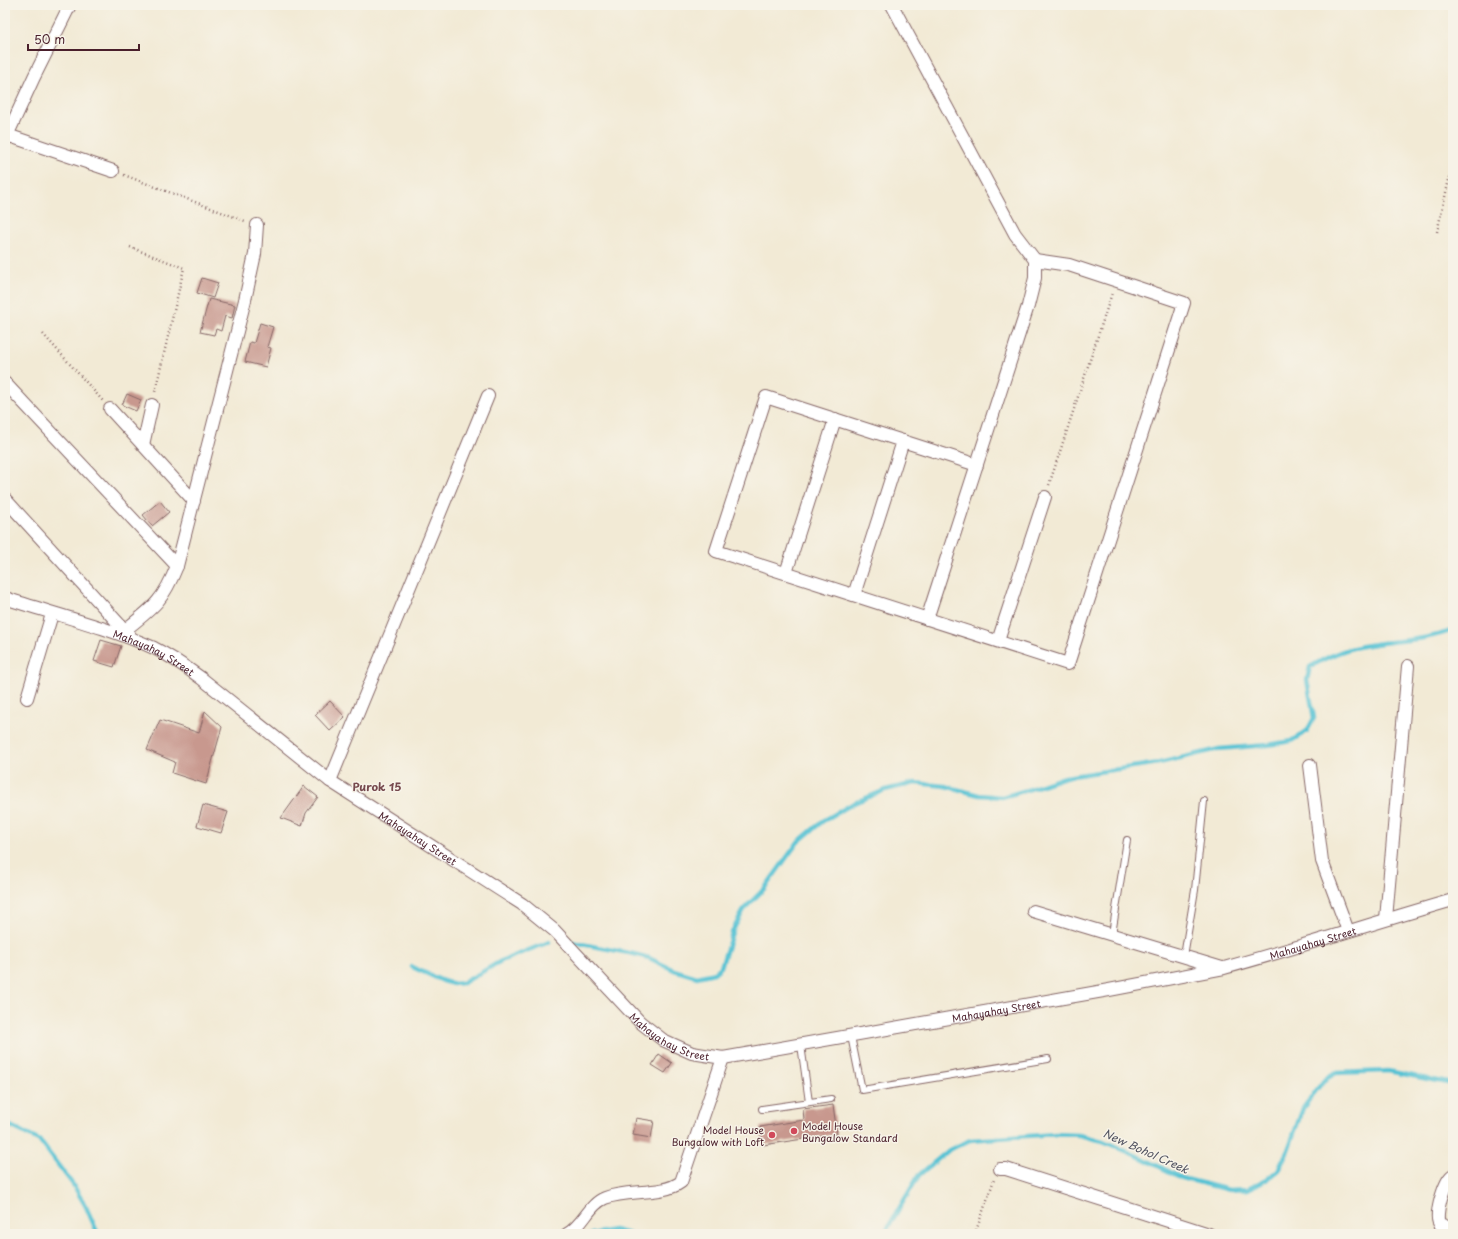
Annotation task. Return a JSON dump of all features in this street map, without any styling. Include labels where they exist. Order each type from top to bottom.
[{"type":"street","points":[[70,5],[34,77],[6,138],[113,171]]},
{"type":"street","points":[[892,5],[1015,234],[1035,260],[1032,290],[927,618]]},
{"type":"street","points":[[125,630],[156,605],[164,595],[177,566],[248,288],[255,254],[257,225]]},
{"type":"street","points":[[977,465],[766,397],[716,551],[1068,664],[1184,303],[1070,265],[1035,260]]},
{"type":"street","points":[[5,383],[177,566]]},
{"type":"street","points":[[330,781],[488,396]]},
{"type":"street","points":[[143,445],[152,404]]},
{"type":"street","points":[[110,409],[194,501]]},
{"type":"street","points":[[786,573],[835,419]]},
{"type":"street","points":[[854,595],[903,441]]},
{"type":"street","points":[[998,641],[1045,497]]},
{"type":"street","points":[[5,499],[134,640]]},
{"type":"street","name":"Mahayahay Street","points":[[5,598],[134,640],[156,649],[201,678],[330,781],[503,891],[538,916],[555,931],[640,1022],[663,1040],[692,1053],[723,1058],[1224,968],[1292,950],[1386,919],[1453,900]]},
{"type":"street","points":[[27,698],[52,614]]},
{"type":"street","points":[[1386,919],[1408,666]]},
{"type":"street","points":[[1310,765],[1322,862],[1348,932]]},
{"type":"street","points":[[1033,911],[1224,968]]},
{"type":"street","points":[[568,1234],[579,1226],[594,1206],[603,1198],[668,1188],[681,1182],[723,1058]]},
{"type":"street","points":[[1000,1169],[1006,1169],[1209,1234]]},
{"type":"street","points":[[1453,1175],[1447,1180],[1436,1217],[1440,1224],[1453,1229]]},
{"type":"lane","points":[[1184,956],[1198,870],[1204,801]]},
{"type":"lane","points":[[1112,934],[1127,840]]},
{"type":"lane","points":[[851,1036],[862,1090],[1048,1059]]},
{"type":"lane","points":[[801,1045],[809,1102]]},
{"type":"lane","points":[[762,1109],[831,1098]]},
{"type":"path","points":[[1437,232],[1453,162]]},
{"type":"path","points":[[113,171],[257,225]]},
{"type":"path","points":[[130,247],[184,268],[152,404]]},
{"type":"path","points":[[1045,497],[1117,280]]},
{"type":"path","points":[[43,334],[110,409]]},
{"type":"path","points":[[976,1234],[996,1174],[1000,1169]]},
{"type":"building","points":[[202,278],[218,283],[213,298],[197,293]]},
{"type":"building","points":[[209,299],[235,305],[232,318],[225,316],[221,331],[216,329],[214,335],[200,332]]},
{"type":"building","points":[[260,323],[273,327],[267,347],[271,348],[266,367],[245,362],[250,342],[254,343]]},
{"type":"building","points":[[127,394],[141,400],[136,411],[122,405]]},
{"type":"building","points":[[160,501],[169,512],[152,526],[143,515]]},
{"type":"building","points":[[101,640],[121,646],[114,667],[94,661]]},
{"type":"building","points":[[330,701],[345,717],[330,731],[315,715]]},
{"type":"building","points":[[205,711],[222,727],[206,784],[172,773],[175,762],[147,750],[160,720],[199,733]]},
{"type":"building","points":[[304,786],[318,797],[306,813],[302,826],[281,818]]},
{"type":"building","points":[[203,805],[228,812],[221,833],[197,826]]},
{"type":"building","points":[[659,1054],[672,1063],[665,1073],[652,1065]]},
{"type":"building","points":[[833,1105],[837,1134],[763,1145],[760,1127],[804,1120],[803,1109]]},
{"type":"building","points":[[636,1118],[654,1121],[651,1138],[633,1135]]},
{"type":"waterway","points":[[571,942],[649,958],[674,970],[697,977],[714,973],[721,967],[733,930],[745,908],[764,889],[798,842],[823,821],[854,803],[885,790],[915,783],[945,786],[979,795],[1002,797],[1065,777],[1159,763],[1219,749],[1268,745],[1291,741],[1307,731],[1314,718],[1307,680],[1310,667],[1321,660],[1352,648],[1430,637],[1453,630]]},
{"type":"waterway","points":[[412,967],[443,981],[453,984],[463,983],[501,961],[549,942]]},
{"type":"waterway","name":"New Bohol Creek","points":[[884,1234],[919,1175],[949,1150],[970,1140],[1055,1134],[1079,1135],[1103,1141],[1182,1178],[1229,1190],[1248,1189],[1266,1180],[1278,1170],[1288,1150],[1303,1108],[1324,1080],[1336,1073],[1388,1071],[1453,1084]]},
{"type":"waterway","name":"New Bohol Creek","points":[[5,1123],[40,1141],[74,1186],[86,1207],[98,1234]]},
{"type":"waterway","name":"New Bohol Creek","points":[[592,1234],[614,1230],[629,1234]]},
{"type":"place","name":"Model House Bungalow Standard","points":[[794,1131]]},
{"type":"place","name":"Model House Bungalow with Loft","points":[[772,1135]]},
{"type":"district","name":"Purok 15","points":[[377,786]]}]
